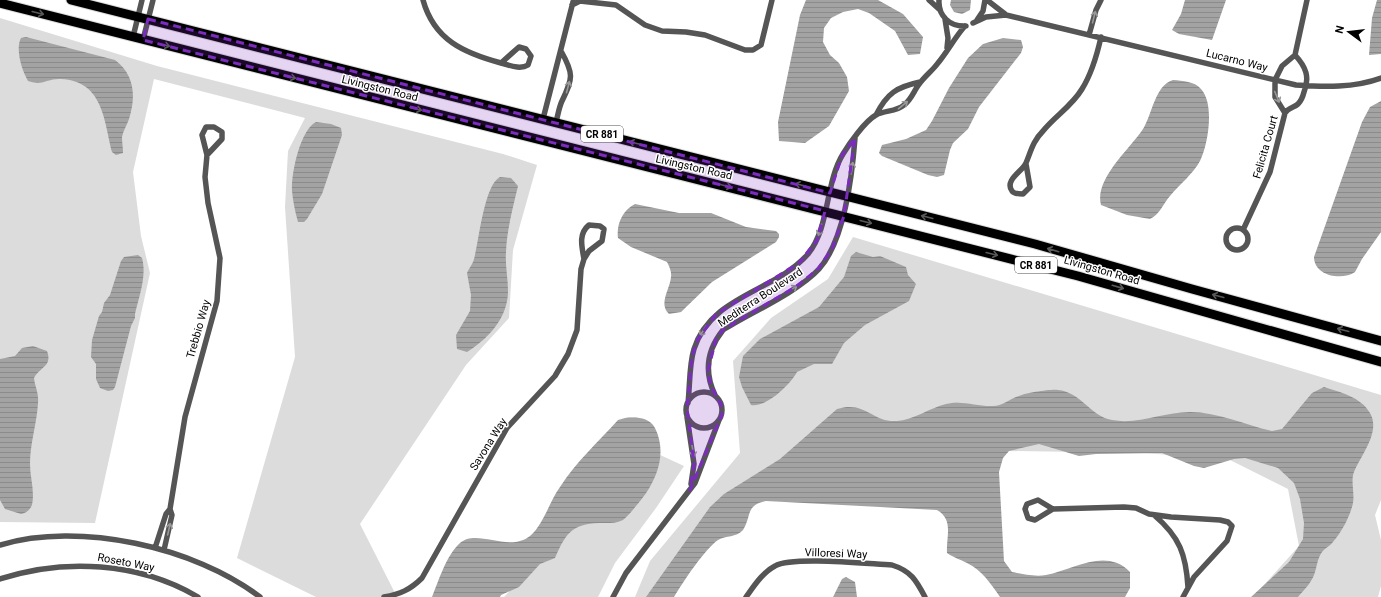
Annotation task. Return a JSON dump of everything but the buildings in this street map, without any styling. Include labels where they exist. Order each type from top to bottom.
[{"type":"main road","name":"Livingston Road","points":[[71,0],[1035,244],[1192,290],[1381,341]]},
{"type":"main road","name":"Livingston Road","points":[[0,3],[1078,276],[1381,362]]},
{"type":"street","points":[[133,37],[142,0]]},
{"type":"street","points":[[143,40],[154,0]]},
{"type":"street","points":[[423,0],[435,26],[449,41],[460,49],[476,56],[501,63],[525,67],[531,61],[531,56],[526,49],[519,47],[501,63]]},
{"type":"street","points":[[543,119],[573,2],[580,1],[616,5],[645,25],[662,31],[686,32],[705,35],[745,50],[753,50],[761,44],[772,0]]},
{"type":"street","points":[[929,0],[940,10],[945,18],[954,25],[965,26]]},
{"type":"street","points":[[939,0],[940,10]]},
{"type":"street","points":[[973,23],[984,11],[986,0]]},
{"type":"street","name":"Lucarno Way","points":[[986,0],[1006,14],[1275,80],[1306,86],[1333,86],[1354,84],[1381,78]]},
{"type":"street","points":[[1090,34],[1096,10],[1101,0]]},
{"type":"street","points":[[1275,80],[1282,66],[1295,55],[1307,0]]},
{"type":"street","name":"Lucarno Way","points":[[965,26],[986,17],[1006,14]]},
{"type":"street","points":[[945,18],[948,38],[947,50]]},
{"type":"street","points":[[876,115],[897,110],[912,97],[920,82],[939,62],[965,26]]},
{"type":"street","points":[[1026,164],[1010,183],[1011,190],[1016,194],[1023,194],[1030,187],[1026,164],[1030,149],[1037,137],[1072,103],[1084,87],[1092,68],[1101,37]]},
{"type":"street","points":[[556,122],[560,104],[568,91],[570,81],[569,66],[561,51]]},
{"type":"street","points":[[1295,55],[1304,67],[1308,79],[1306,86]]},
{"type":"street","name":"Felicita Court","points":[[1275,80],[1275,97],[1285,113]]},
{"type":"street","name":"Mediterra Boulevard","points":[[688,403],[692,356],[697,342],[708,323],[729,304],[789,271],[799,263],[817,240],[842,156],[869,120],[876,115],[886,98],[896,89],[920,82]]},
{"type":"street","name":"Felicita Court","points":[[1243,230],[1270,172],[1285,113],[1288,109],[1298,104],[1306,86]]},
{"type":"street","name":"Trebbio Way","points":[[164,550],[172,515],[170,509],[185,417],[217,301],[220,258],[208,203],[205,177],[208,155],[203,140],[203,131],[208,126],[214,127],[222,132],[222,139],[208,155]]},
{"type":"street","name":"Mediterra Boulevard","points":[[715,395],[708,379],[709,355],[716,339],[723,330],[797,286],[818,269],[832,249],[844,216],[848,197],[855,138]]},
{"type":"street","name":"Savona Way","points":[[384,597],[398,595],[412,588],[422,578],[507,428],[555,376],[565,359],[577,330],[581,270],[584,259],[589,252],[602,241],[604,229],[600,226],[589,225],[585,229],[581,242],[584,259]]},
{"type":"street","points":[[613,597],[626,573],[690,490],[699,472],[722,410],[719,399],[715,395],[705,392],[691,398],[688,403],[687,413],[694,464],[690,490]]},
{"type":"street","points":[[687,413],[692,424],[698,427],[710,427],[719,420]]},
{"type":"street","points":[[1053,509],[1038,500],[1027,504],[1025,509],[1028,518],[1035,520],[1053,509],[1124,506],[1136,508],[1154,515],[1171,518],[1220,520],[1228,522],[1232,526],[1227,541],[1194,577],[1183,597]]},
{"type":"street","name":"Trebbio Way","points":[[155,548],[166,514],[170,509]]},
{"type":"street","points":[[1154,515],[1168,528],[1179,542],[1185,556],[1188,588]]},
{"type":"street","points":[[0,545],[40,537],[66,536],[123,541],[164,550],[214,569],[253,595],[260,597]]},
{"type":"street","name":"Villoresi Way","points":[[746,597],[768,571],[776,565],[793,561],[892,565],[904,569],[914,578],[925,597]]},
{"type":"street","name":"Roseto Way","points":[[0,579],[20,573],[44,569],[68,566],[97,566],[156,578],[198,597]]},
{"type":"highlighted area","points":[[148,19],[830,193],[842,155],[855,138],[844,216],[832,249],[818,269],[797,286],[723,330],[716,339],[708,371],[711,386],[721,404],[722,415],[690,490],[694,464],[687,408],[692,356],[698,339],[716,314],[799,263],[817,240],[825,211],[143,40]]},
{"type":"shaded area","points":[[806,0],[878,0],[903,14],[923,37],[920,54],[908,55],[895,31],[869,13],[858,9],[843,12],[831,18],[824,28],[823,42],[830,55],[839,63],[847,77],[849,91],[829,126],[805,143],[779,141],[778,122],[800,15]]},
{"type":"shaded area","points":[[951,0],[971,0],[970,10],[962,14],[954,12],[950,5]]},
{"type":"shaded area","points":[[1185,0],[1226,0],[1212,40],[1179,34],[1172,30],[1181,14]]},
{"type":"shaded area","points":[[1377,0],[1381,0],[1381,54],[1369,55],[1372,18]]},
{"type":"shaded area","points":[[0,18],[157,66],[503,154],[537,165],[513,250],[509,318],[466,365],[360,524],[397,597],[316,597],[237,558],[295,357],[285,207],[288,151],[305,118],[154,79],[133,172],[141,236],[150,273],[95,523],[0,522]]},
{"type":"shaded area","points":[[26,37],[115,60],[122,66],[130,79],[133,95],[133,103],[129,119],[122,137],[123,153],[116,155],[112,152],[107,127],[99,104],[86,87],[75,81],[61,79],[38,83],[28,81],[19,54],[19,43],[21,38]]},
{"type":"shaded area","points":[[1003,38],[1021,40],[1023,47],[1021,53],[979,107],[968,129],[953,143],[944,175],[937,177],[928,175],[882,156],[879,153],[882,145],[906,139],[926,130],[949,88],[968,58],[983,44]]},
{"type":"shaded area","points":[[1173,80],[1188,82],[1198,86],[1205,96],[1208,104],[1208,135],[1200,161],[1190,175],[1170,196],[1159,212],[1150,219],[1127,215],[1101,205],[1100,195],[1108,175],[1114,165],[1143,129],[1162,88]]},
{"type":"shaded area","points":[[1381,101],[1381,232],[1362,259],[1355,272],[1350,275],[1343,276],[1330,275],[1319,269],[1315,263],[1314,257],[1362,122],[1370,107]]},
{"type":"shaded area","points":[[316,122],[331,124],[341,128],[342,135],[322,194],[307,219],[304,222],[298,222],[292,191],[293,174],[301,143],[310,127]]},
{"type":"shaded area","points":[[500,177],[511,178],[518,186],[510,218],[507,243],[507,301],[501,319],[495,327],[482,341],[467,352],[457,349],[456,335],[470,311],[471,295],[467,273],[473,263],[486,202],[494,182]]},
{"type":"shaded area","points":[[635,204],[679,213],[711,213],[746,227],[776,231],[779,234],[779,237],[776,242],[712,282],[681,312],[669,314],[665,306],[671,275],[667,262],[631,247],[618,238],[618,228],[621,218],[627,210]]},
{"type":"shaded area","points":[[853,237],[1381,395],[1381,500],[1375,515],[1381,540],[1381,586],[1378,597],[1253,597],[1299,546],[1288,489],[1230,460],[1145,453],[1009,451],[827,476],[734,508],[663,597],[635,597],[650,561],[740,453],[733,361],[771,318],[828,279]]},
{"type":"shaded area","points":[[856,252],[873,257],[880,256],[906,267],[908,275],[916,284],[909,301],[865,325],[844,343],[832,364],[814,364],[797,372],[789,383],[777,394],[764,403],[751,405],[739,377],[743,356],[760,339],[819,307],[844,277],[851,256]]},
{"type":"shaded area","points":[[138,255],[142,258],[144,272],[135,318],[131,326],[115,387],[113,390],[108,391],[100,388],[96,379],[96,364],[91,357],[92,340],[99,316],[102,312],[104,303],[110,295],[121,261],[124,257]]},
{"type":"shaded area","points":[[33,346],[47,351],[48,360],[47,364],[36,374],[34,378],[38,399],[30,456],[33,500],[30,508],[21,514],[5,509],[0,500],[0,359],[15,356],[22,348]]},
{"type":"shaded area","points":[[1324,387],[1350,396],[1366,407],[1373,420],[1373,428],[1369,443],[1354,472],[1353,502],[1349,516],[1336,538],[1322,552],[1313,578],[1298,597],[1251,597],[1289,562],[1303,539],[1304,523],[1300,499],[1294,483],[1278,468],[1245,458],[1234,459],[1204,468],[1194,466],[1162,453],[1096,454],[1079,456],[1039,444],[1009,451],[1003,458],[999,472],[1004,561],[1012,572],[1037,576],[1046,575],[1089,562],[1111,561],[1121,565],[1130,572],[1130,588],[1125,597],[1000,597],[986,578],[977,569],[947,553],[948,529],[946,519],[937,510],[766,501],[755,505],[752,508],[746,525],[740,533],[721,538],[706,551],[674,597],[646,597],[710,507],[724,494],[780,459],[837,409],[855,407],[881,419],[897,421],[946,404],[963,403],[995,406],[1015,397],[1044,391],[1058,390],[1073,395],[1104,418],[1112,420],[1141,420],[1170,414],[1190,412],[1221,416],[1272,431],[1282,429],[1312,393]]},
{"type":"shaded area","points":[[625,418],[642,418],[652,424],[659,439],[660,460],[658,470],[649,489],[623,520],[614,523],[594,523],[573,530],[559,548],[555,558],[540,564],[519,587],[501,595],[500,597],[432,597],[447,561],[460,543],[467,539],[475,538],[513,542],[522,541],[530,536],[543,519],[556,493],[573,469],[618,420]]},
{"type":"shaded area","points":[[645,448],[684,466],[656,508],[615,563],[598,597],[504,597]]},
{"type":"shaded area","points":[[846,577],[855,582],[857,597],[833,597],[842,579]]}]
